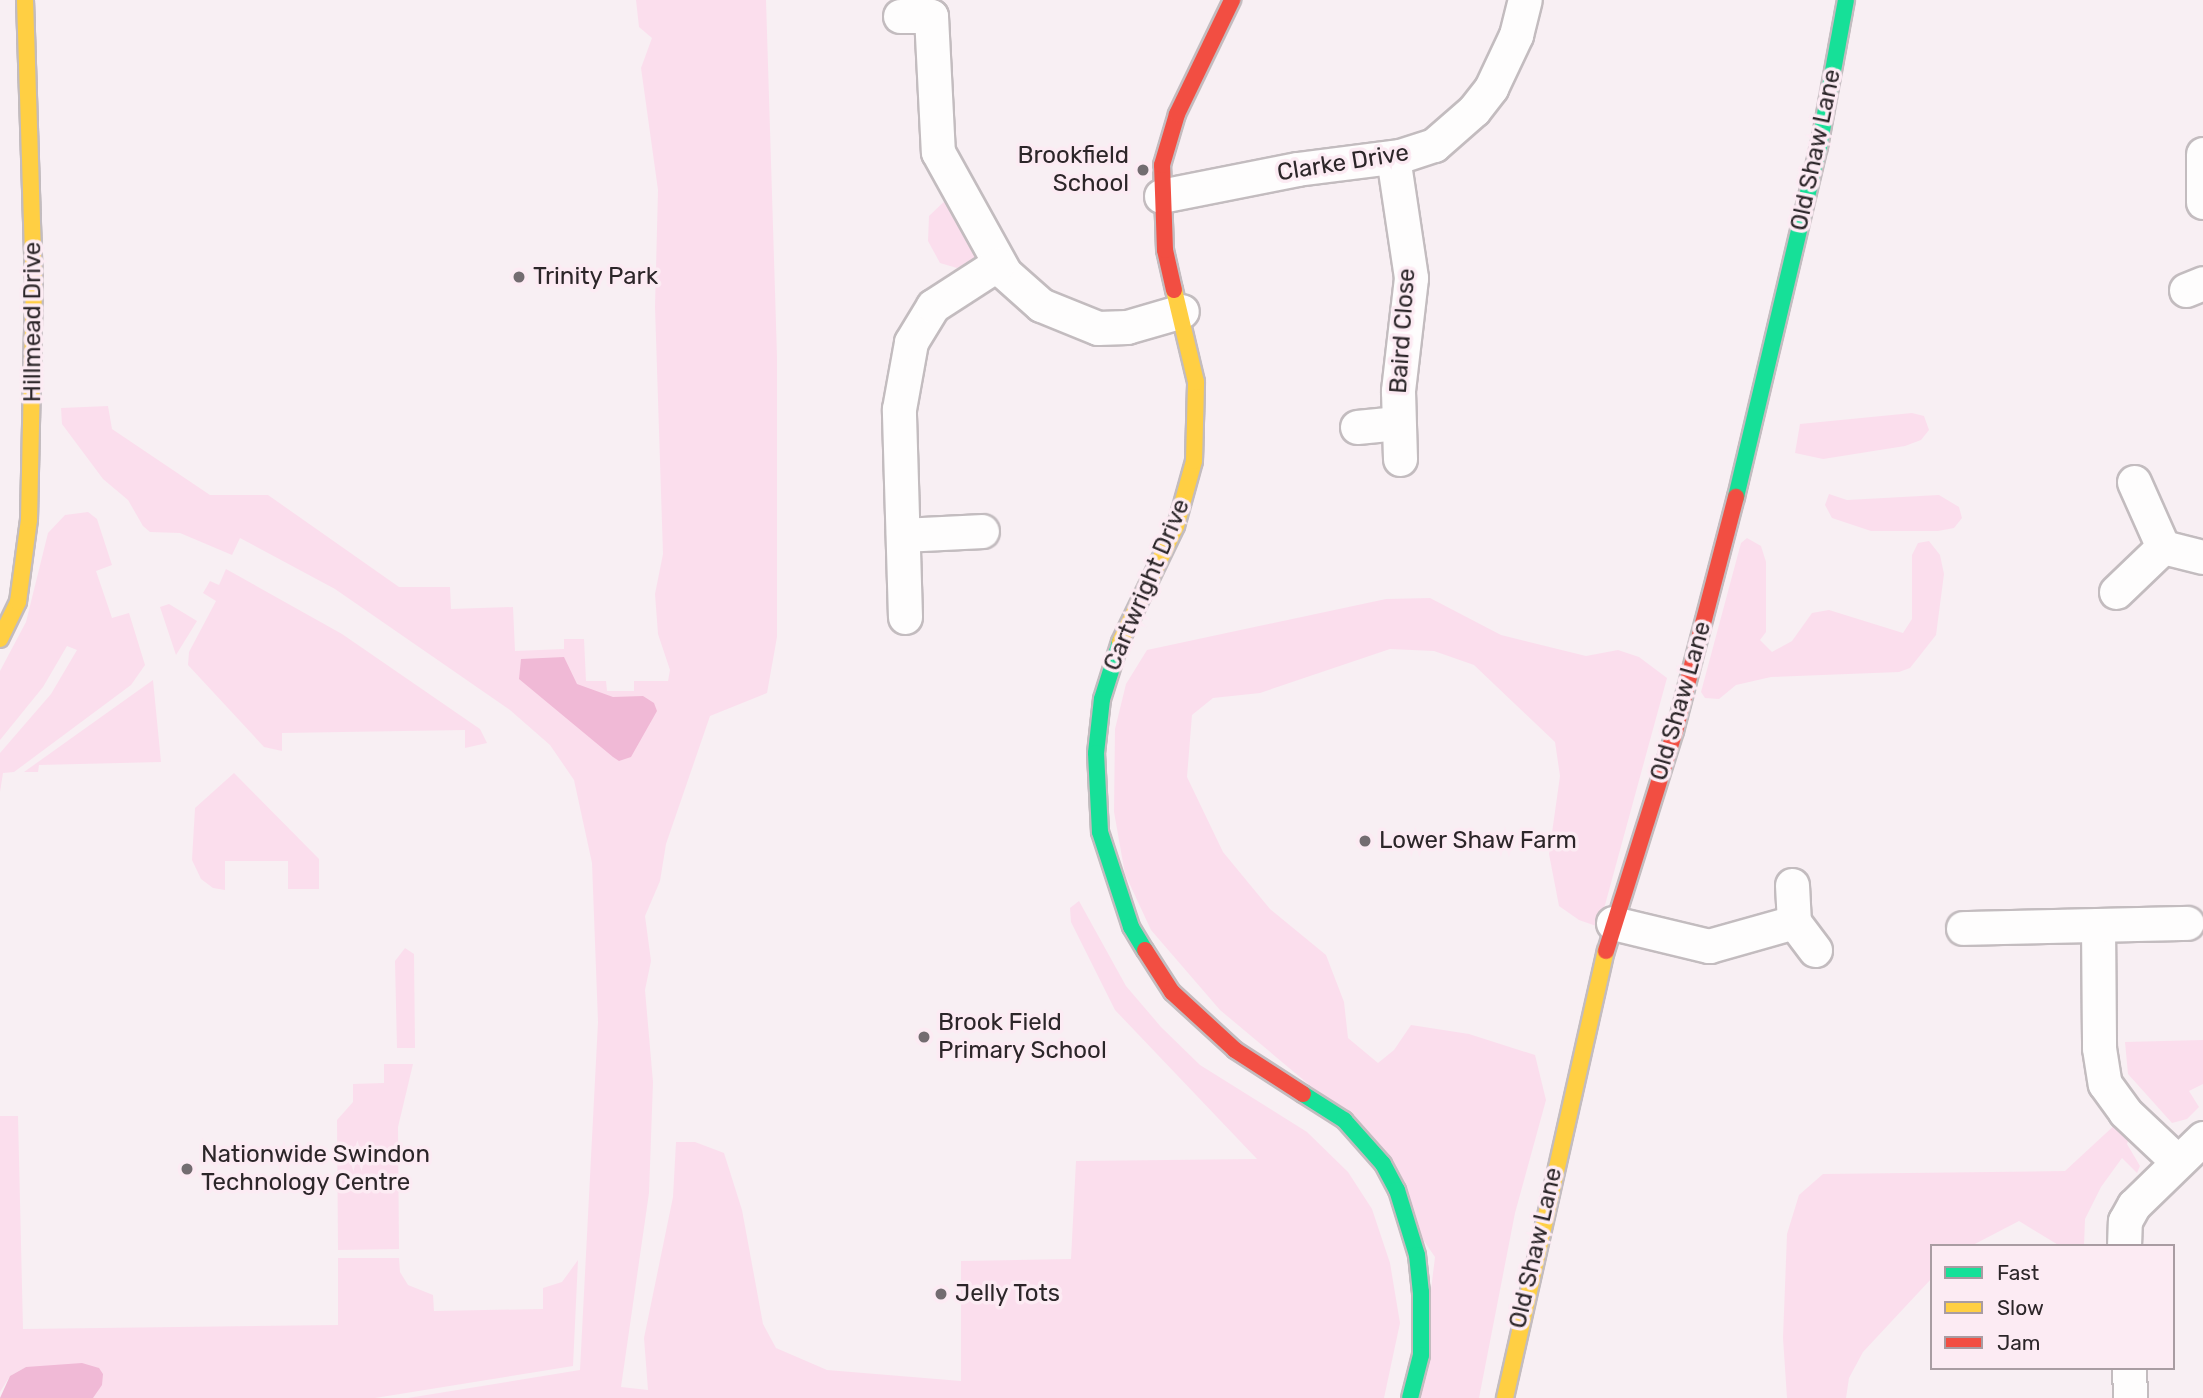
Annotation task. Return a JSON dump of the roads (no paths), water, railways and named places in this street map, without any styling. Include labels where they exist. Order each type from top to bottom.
[{"type":"street","name":"Hillmead Drive","points":[[0,639],[18,602],[29,520],[34,286],[25,0]]},
{"type":"street","name":"Cartwright Drive","points":[[1232,0],[1174,123],[1162,165],[1165,250],[1182,311],[1196,382],[1194,461],[1176,526],[1121,640],[1102,699],[1096,753],[1100,832],[1131,927],[1172,992],[1234,1050],[1344,1121],[1392,1182],[1409,1222],[1422,1292],[1421,1356],[1410,1398]]},
{"type":"street","name":"Clarke Drive","points":[[1161,196],[1297,169],[1393,156],[1434,145],[1474,110],[1504,63],[1525,0]]},
{"type":"street","name":"Old Shaw Lane","points":[[1505,1398],[1533,1255],[1613,923],[1675,730],[1731,518],[1819,147],[1846,0]]},
{"type":"street","points":[[900,16],[931,16],[938,152],[971,206],[998,264],[1041,305],[1087,326],[1114,329],[1182,311]]},
{"type":"street","points":[[2203,154],[2203,202]]},
{"type":"street","name":"Baird Close","points":[[1393,156],[1411,278],[1398,424],[1400,459]]},
{"type":"street","points":[[905,617],[899,409],[911,342],[933,306],[998,264]]},
{"type":"street","name":"Baird Close","points":[[1357,427],[1398,424]]},
{"type":"street","points":[[2134,482],[2163,547]]},
{"type":"street","points":[[903,535],[982,531]]},
{"type":"street","points":[[2163,547],[2203,558]]},
{"type":"street","points":[[2116,592],[2163,547]]},
{"type":"street","points":[[1792,885],[1794,922],[1815,950]]},
{"type":"street","points":[[1613,923],[1709,946],[1794,922]]},
{"type":"street","points":[[1963,928],[2187,923]]},
{"type":"street","points":[[2098,925],[2099,1048],[2105,1084],[2124,1112],[2177,1161]]},
{"type":"street","points":[[2124,1244],[2129,1213],[2177,1161],[2203,1138]]},
{"type":"street","points":[[2129,1370],[2130,1398]]},
{"type":"place","name":"Brookfield School","points":[[1143,170]]},
{"type":"place","name":"Trinity Park","points":[[519,277]]},
{"type":"place","name":"Lower Shaw Farm","points":[[1365,841]]},
{"type":"place","name":"Brook Field Primary School","points":[[924,1037]]},
{"type":"place","name":"Nationwide Swindon Technology Centre","points":[[187,1169]]},
{"type":"place","name":"Jelly Tots","points":[[941,1294]]}]
